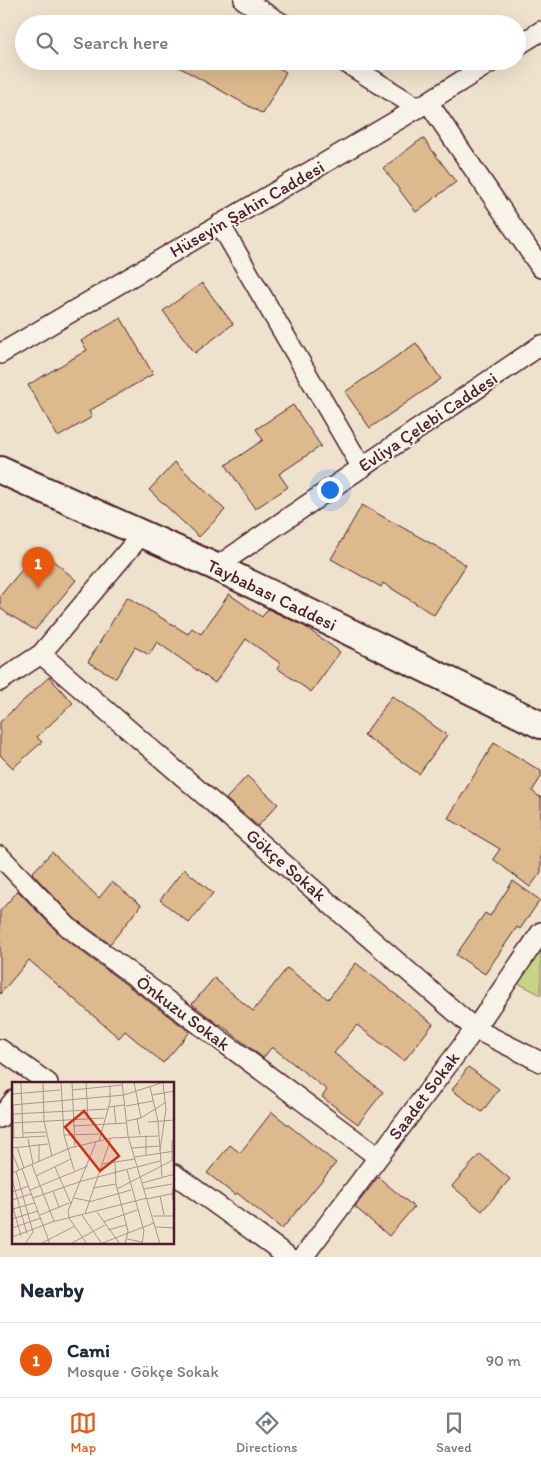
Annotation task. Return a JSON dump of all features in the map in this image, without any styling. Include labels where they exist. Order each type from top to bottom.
[{"type":"street","points":[[244,0],[268,15]]},
{"type":"street","points":[[526,40],[541,31]]},
{"type":"street","points":[[359,70],[423,105],[541,268]]},
{"type":"street","name":"Hüseyin Şahin Caddesi","points":[[0,354],[423,105],[479,70]]},
{"type":"street","points":[[220,224],[362,468]]},
{"type":"street","name":"Evliya Çelebi Caddesi","points":[[216,567],[541,345]]},
{"type":"street","name":"Taybabası Caddesi","points":[[0,470],[216,567],[541,726]]},
{"type":"street","points":[[0,681],[41,654],[142,534]]},
{"type":"street","name":"Gökçe Sokak","points":[[41,654],[475,1029],[541,1062]]},
{"type":"street","name":"Önkuzu Sokak","points":[[0,856],[68,927],[378,1157]]},
{"type":"street","name":"Saadet Sokak","points":[[302,1257],[475,1029],[541,932]]},
{"type":"street","points":[[0,1049],[36,1080]]},
{"type":"street","points":[[0,1118],[12,1103]]},
{"type":"street","points":[[175,1175],[289,1257]]},
{"type":"green space","points":[[541,946],[541,995],[516,982]]},
{"type":"building","points":[[184,70],[282,70],[286,72],[263,114]]},
{"type":"building","points":[[423,138],[456,182],[416,212],[383,168]]},
{"type":"building","points":[[202,283],[233,324],[195,353],[163,311]]},
{"type":"building","points":[[121,318],[153,374],[89,411],[92,417],[58,437],[28,385],[87,350],[81,341]]},
{"type":"building","points":[[416,343],[441,379],[370,428],[345,392]]},
{"type":"building","points":[[293,405],[321,446],[279,474],[288,487],[255,509],[226,465],[263,440],[256,429]]},
{"type":"building","points":[[175,462],[225,510],[199,537],[149,490]]},
{"type":"building","points":[[362,505],[466,565],[434,615],[383,583],[381,587],[331,559]]},
{"type":"building","points":[[39,549],[76,580],[35,630],[0,608],[0,596]]},
{"type":"building","points":[[229,594],[262,617],[268,609],[304,626],[340,652],[311,692],[277,668],[280,663],[246,639],[215,683],[157,642],[149,655],[135,647],[116,678],[88,662],[127,597],[188,634],[192,628],[201,634]]},
{"type":"building","points":[[49,677],[73,703],[37,737],[42,742],[13,768],[0,755],[0,722]]},
{"type":"building","points":[[392,696],[447,735],[419,774],[364,735]]},
{"type":"building","points":[[494,743],[541,771],[541,777],[532,791],[541,798],[541,872],[530,887],[493,859],[500,849],[448,818]]},
{"type":"building","points":[[247,776],[278,804],[258,826],[226,799]]},
{"type":"building","points":[[52,852],[99,898],[112,882],[141,905],[110,944],[75,919],[32,873]]},
{"type":"building","points":[[184,869],[213,893],[189,923],[160,900]]},
{"type":"building","points":[[513,881],[540,900],[520,929],[517,927],[485,974],[456,955],[485,913],[490,916]]},
{"type":"building","points":[[18,891],[61,936],[190,1032],[163,1063],[125,1031],[119,1038],[29,960],[0,994],[0,911]]},
{"type":"building","points":[[356,963],[433,1024],[404,1061],[357,1025],[334,1053],[383,1092],[358,1124],[322,1097],[327,1090],[272,1047],[263,1058],[192,1004],[214,978],[253,1011],[287,968],[328,999]]},
{"type":"building","points":[[468,1067],[499,1089],[482,1112],[452,1090]]},
{"type":"building","points":[[272,1112],[336,1163],[282,1229],[237,1193],[235,1195],[207,1173],[230,1145],[240,1153]]},
{"type":"building","points":[[480,1154],[510,1179],[482,1211],[452,1186]]},
{"type":"building","points":[[378,1177],[414,1207],[389,1236],[355,1207]]},
{"type":"place","name":"Cami","points":[[38,588]]}]
